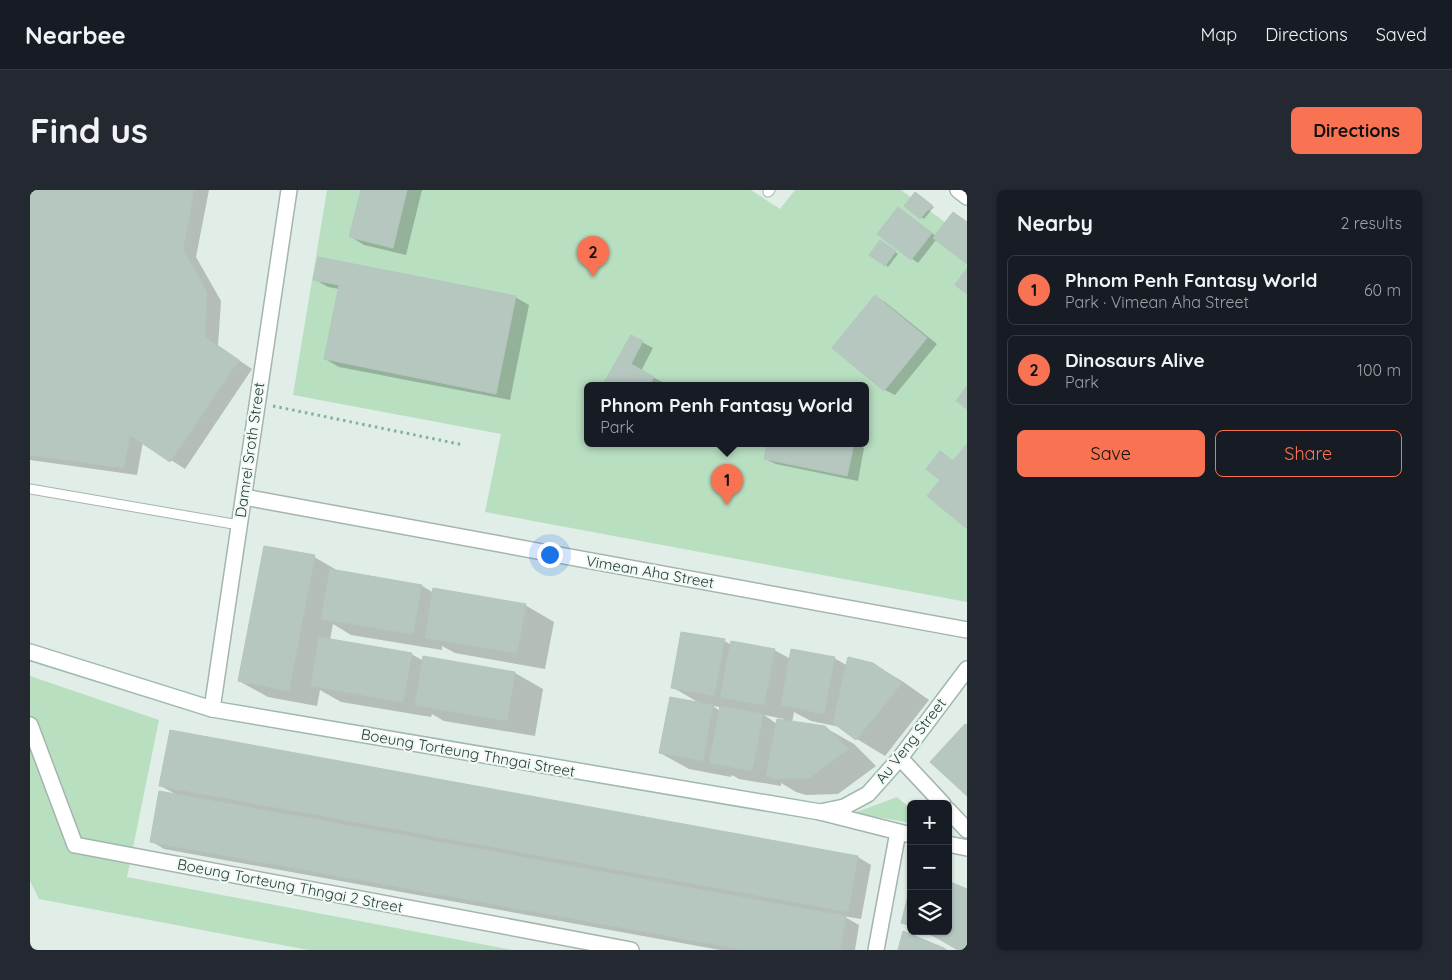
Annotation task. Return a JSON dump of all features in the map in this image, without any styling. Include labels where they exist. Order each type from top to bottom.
[{"type":"street","name":"Damrei Sroth Street","points":[[212,709],[289,190]]},
{"type":"street","points":[[958,190],[967,197]]},
{"type":"street","name":"Vimean Aha Street","points":[[244,496],[967,630]]},
{"type":"street","name":"Boeung Torteung Thngai Street","points":[[30,652],[212,709],[820,812],[904,833]]},
{"type":"street","name":"Au Veng Street","points":[[820,812],[844,807],[868,794],[900,758],[967,669]]},
{"type":"street","name":"Boeung Torteung Thngai 2 Street","points":[[30,725],[75,845],[631,950]]},
{"type":"street","points":[[900,758],[939,800]]},
{"type":"street","points":[[952,814],[967,830]]},
{"type":"street","points":[[876,950],[904,833]]},
{"type":"street","points":[[952,845],[967,848]]},
{"type":"lane","points":[[30,489],[239,525]]},
{"type":"path","points":[[287,408],[464,445]]},
{"type":"green space","points":[[327,190],[751,190],[780,209],[795,190],[901,190],[967,238],[967,602],[485,512],[501,434],[293,395]]},
{"type":"green space","points":[[30,676],[159,720],[127,877],[512,950],[308,950],[39,899],[30,881]]},
{"type":"green space","points":[[897,797],[907,806],[907,822],[854,813]]},
{"type":"building","points":[[30,190],[194,190],[183,249],[207,292],[205,337],[239,360],[170,462],[130,435],[124,468],[30,455]]},
{"type":"building","points":[[361,190],[407,190],[393,248],[349,237]]},
{"type":"building","points":[[915,192],[932,205],[920,219],[904,206]]},
{"type":"building","points":[[898,207],[932,233],[911,260],[877,234]]},
{"type":"building","points":[[953,212],[967,222],[967,264],[933,238]]},
{"type":"building","points":[[880,240],[896,251],[885,266],[869,255]]},
{"type":"building","points":[[318,257],[516,296],[496,394],[324,359],[339,285],[313,280]]},
{"type":"building","points":[[967,268],[967,294],[955,285]]},
{"type":"building","points":[[875,295],[927,338],[884,391],[832,348]]},
{"type":"building","points":[[631,335],[643,341],[631,364],[654,377],[651,382],[604,382]]},
{"type":"building","points":[[967,386],[967,409],[956,401]]},
{"type":"building","points":[[967,444],[966,528],[927,496],[940,480],[926,469],[940,451],[953,461]]},
{"type":"building","points":[[766,447],[853,447],[847,476],[764,459]]},
{"type":"building","points":[[264,546],[315,555],[289,691],[238,681]]},
{"type":"building","points":[[330,569],[422,585],[413,634],[321,619]]},
{"type":"building","points":[[433,588],[526,604],[517,653],[425,638]]},
{"type":"building","points":[[681,632],[725,639],[714,696],[671,688]]},
{"type":"building","points":[[319,637],[412,653],[403,702],[311,686]]},
{"type":"building","points":[[731,641],[775,649],[764,705],[720,697]]},
{"type":"building","points":[[791,649],[835,657],[824,714],[781,705]]},
{"type":"building","points":[[423,656],[515,672],[507,721],[415,705]]},
{"type":"building","points":[[848,657],[873,663],[902,683],[856,740],[833,723]]},
{"type":"building","points":[[670,697],[713,705],[703,761],[659,753]]},
{"type":"building","points":[[720,706],[763,714],[752,771],[709,763]]},
{"type":"building","points":[[777,719],[825,726],[848,749],[809,778],[777,779],[766,776]]},
{"type":"building","points":[[965,724],[967,725],[967,796],[930,762]]},
{"type":"building","points":[[170,730],[858,856],[848,912],[159,786]]},
{"type":"building","points":[[159,791],[846,916],[840,950],[745,950],[150,842]]},
{"type":"building","points":[[952,883],[967,889],[967,950],[958,950],[932,935],[952,935]]},
{"type":"building","points":[[907,900],[907,925],[901,923]]},
{"type":"building","points":[[903,931],[907,933],[907,935],[913,935],[947,950],[898,950]]},
{"type":"place","name":"Dinosaurs Alive","points":[[593,277]]},
{"type":"place","name":"Phnom Penh Fantasy World","points":[[727,505]]}]
